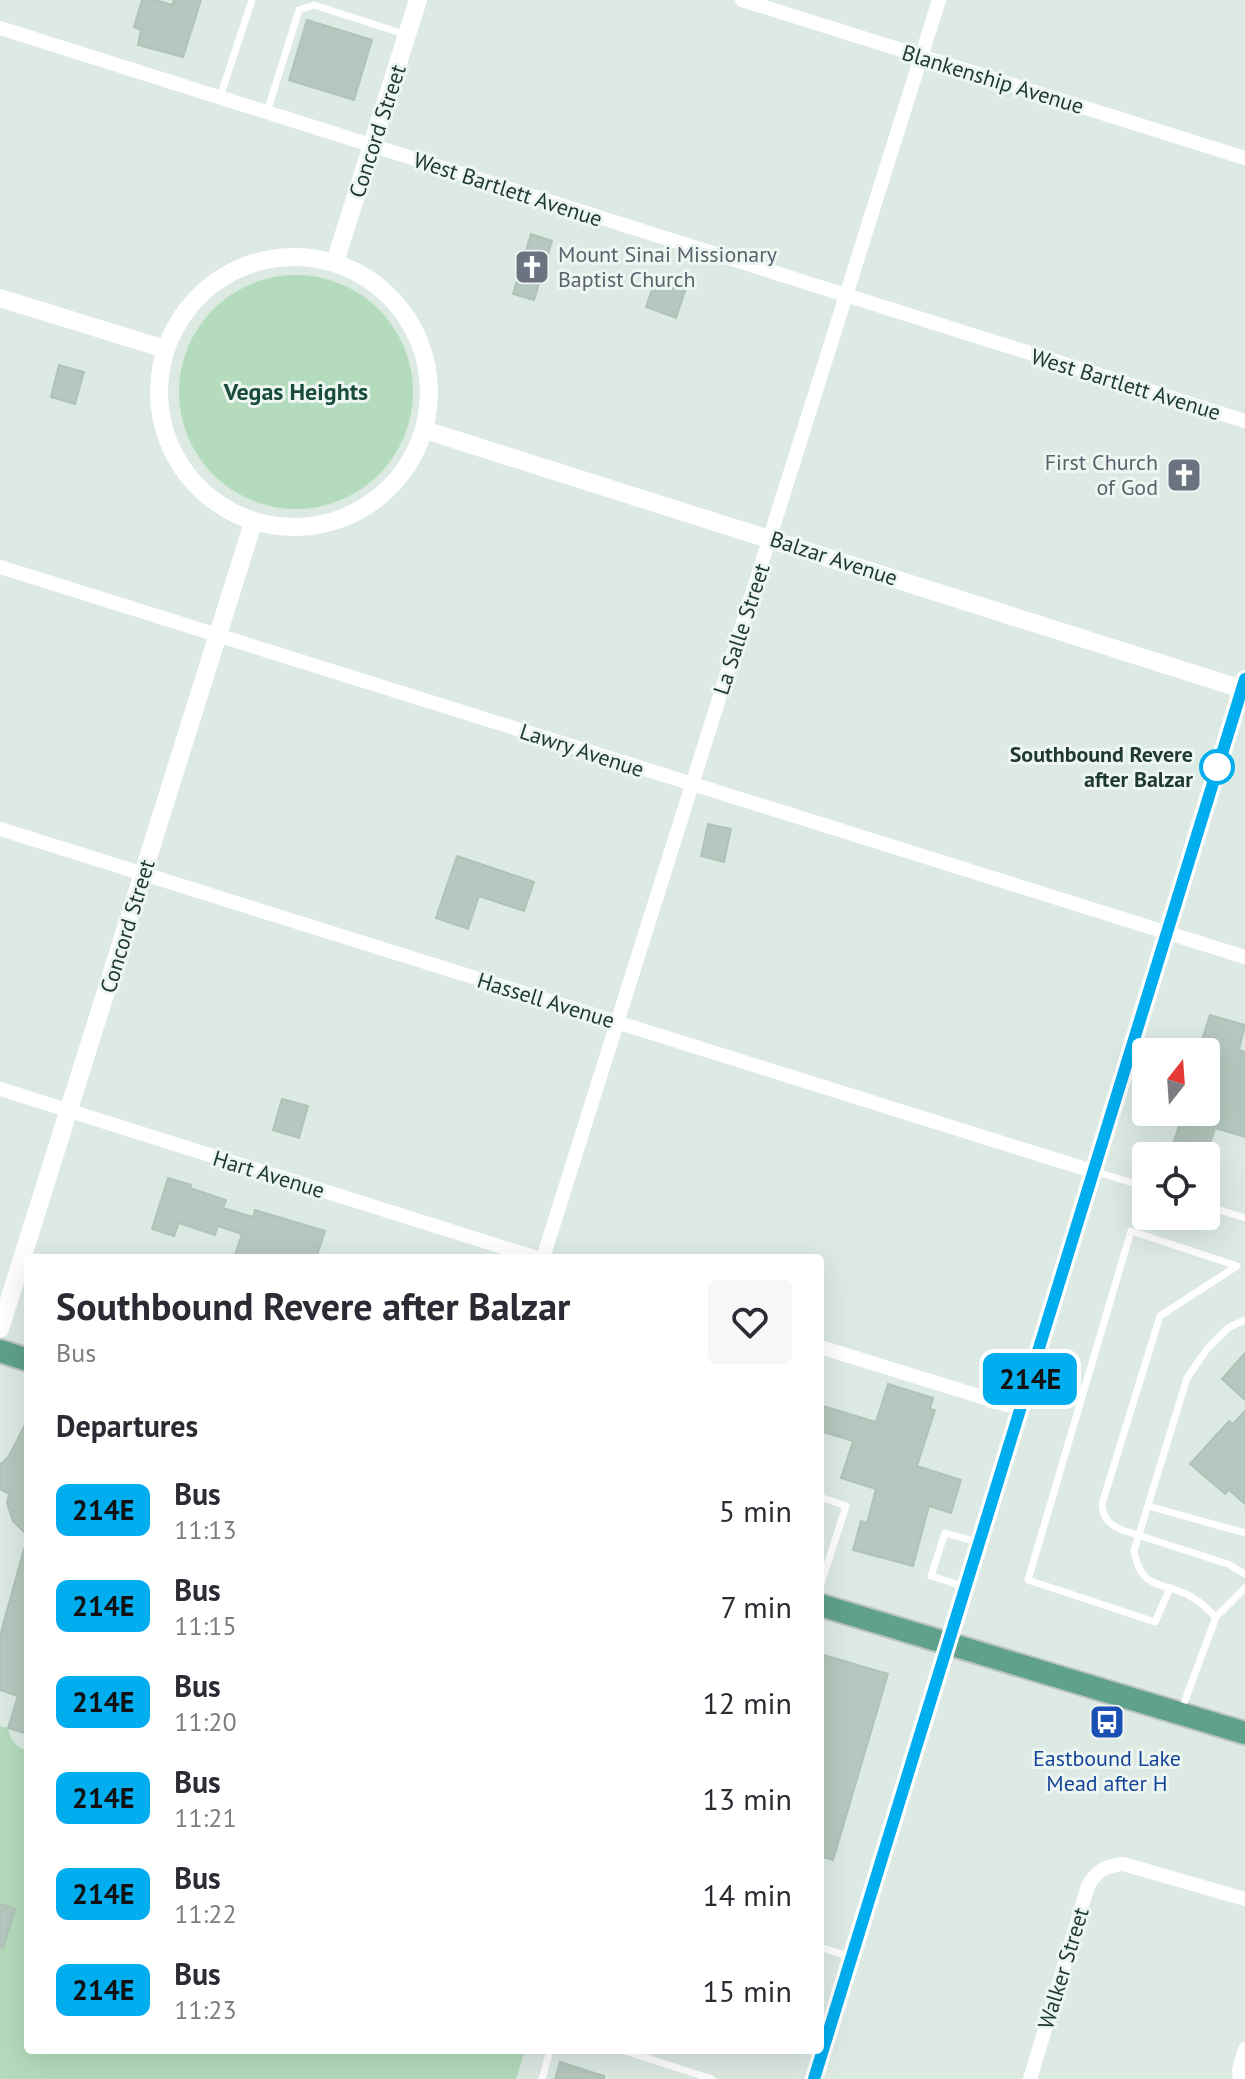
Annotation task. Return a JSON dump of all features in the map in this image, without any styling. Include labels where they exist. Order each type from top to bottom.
[{"type":"main road","points":[[0,1351],[24,1359]]},
{"type":"main road","points":[[824,1606],[1245,1733]]},
{"type":"street","name":"Concord Street","points":[[335,262],[418,0]]},
{"type":"street","name":"Blankenship Avenue","points":[[742,0],[1245,158]]},
{"type":"street","name":"La Salle Street","points":[[541,1254],[771,538],[939,0]]},
{"type":"street","name":"West Bartlett Avenue","points":[[0,28],[1245,421]]},
{"type":"street","points":[[290,257],[335,262],[370,280],[401,309],[422,346],[430,388],[425,430],[406,470],[375,502],[336,522],[292,528],[253,523],[217,504],[191,481],[172,452],[160,418],[158,384],[165,349],[183,312],[213,283],[249,264],[290,257]]},
{"type":"street","points":[[0,298],[165,349]]},
{"type":"street","name":"Balzar Avenue","points":[[425,430],[1244,686]]},
{"type":"street","name":"Concord Street","points":[[0,1329],[253,523]]},
{"type":"street","name":"Lawry Avenue","points":[[0,567],[1245,957]]},
{"type":"street","points":[[824,2046],[1165,933],[1244,686]]},
{"type":"street","name":"Hassell Avenue","points":[[0,829],[1092,1171]]},
{"type":"street","name":"Hart Avenue","points":[[0,1089],[527,1254]]},
{"type":"street","points":[[824,1348],[1021,1409]]},
{"type":"street","name":"Walker Street","points":[[1030,2079],[1088,1886],[1095,1874],[1108,1866],[1123,1864],[1245,1899]]},
{"type":"street","points":[[1240,2079],[1239,2069],[1245,2049]]},
{"type":"street","points":[[814,2079],[822,2054]]},
{"type":"lane","points":[[220,99],[252,0]]},
{"type":"lane","points":[[267,112],[299,10],[314,5],[407,35]]},
{"type":"lane","points":[[1092,1171],[1132,1183]]},
{"type":"lane","points":[[1220,1210],[1245,1218]]},
{"type":"lane","points":[[1170,1588],[1155,1622],[1028,1580],[1131,1231],[1237,1266],[1160,1316],[1102,1504],[1103,1515],[1110,1524],[1228,1564],[1245,1574]]},
{"type":"lane","points":[[1216,1617],[1192,1597],[1146,1579],[1138,1569],[1134,1551],[1187,1378],[1207,1349],[1228,1328],[1245,1320]]},
{"type":"lane","points":[[824,1498],[846,1506],[824,1575]]},
{"type":"lane","points":[[1148,1506],[1245,1533]]},
{"type":"lane","points":[[965,1587],[931,1576],[945,1533],[979,1543]]},
{"type":"lane","points":[[1180,1713],[1216,1617],[1245,1588]]},
{"type":"lane","points":[[824,1948],[851,1957]]},
{"type":"lane","points":[[542,2079],[549,2054]]},
{"type":"lane","points":[[634,2054],[712,2079]]},
{"type":"green space","points":[[296,275],[319,277],[341,284],[379,309],[404,347],[411,369],[411,415],[404,437],[379,475],[341,500],[319,507],[296,509],[273,507],[251,500],[213,475],[188,437],[181,415],[179,392],[181,369],[188,347],[213,309],[251,284],[273,277]]},
{"type":"green space","points":[[0,1726],[8,1728],[12,1740],[24,1749],[24,2054],[524,2054],[516,2079],[0,2079]]},
{"type":"building","points":[[142,0],[172,5],[174,0],[201,0],[183,57],[138,45],[141,30],[134,27]]},
{"type":"building","points":[[307,20],[372,40],[354,100],[289,80]]},
{"type":"building","name":"Mount Sinai Missionary Baptist Church","points":[[531,234],[552,241],[534,300],[513,294]]},
{"type":"building","points":[[656,278],[686,288],[676,318],[646,307]]},
{"type":"building","points":[[59,365],[84,372],[75,404],[51,397]]},
{"type":"building","points":[[708,824],[731,829],[724,862],[701,856]]},
{"type":"building","points":[[457,856],[534,882],[524,911],[479,896],[468,929],[436,918]]},
{"type":"building","points":[[1210,1015],[1245,1025],[1239,1050],[1245,1052],[1245,1137],[1215,1128],[1210,1142],[1174,1142],[1179,1126],[1220,1126],[1220,1038],[1203,1038]]},
{"type":"building","points":[[282,1099],[308,1106],[299,1138],[273,1130]]},
{"type":"building","points":[[168,1178],[226,1200],[223,1208],[253,1217],[255,1210],[325,1231],[317,1254],[235,1254],[242,1234],[218,1226],[215,1235],[179,1223],[174,1236],[152,1229]]},
{"type":"building","points":[[1245,1353],[1245,1400],[1222,1379]]},
{"type":"building","points":[[888,1384],[933,1398],[930,1409],[935,1410],[917,1466],[961,1480],[951,1513],[929,1506],[913,1566],[853,1550],[861,1521],[867,1523],[876,1489],[841,1478],[853,1441],[824,1432],[824,1406],[876,1422]]},
{"type":"building","points":[[1245,1411],[1245,1504],[1229,1490],[1225,1494],[1190,1464],[1229,1421],[1233,1424]]},
{"type":"building","points":[[24,1427],[24,1532],[13,1521],[7,1503],[9,1494],[0,1489],[0,1465],[9,1456]]},
{"type":"building","points":[[24,1549],[24,1733],[8,1728],[18,1696],[0,1690],[0,1636]]},
{"type":"building","points":[[824,1655],[888,1674],[833,1860],[824,1857]]},
{"type":"building","points":[[0,1904],[15,1909],[3,1948],[0,1947]]},
{"type":"building","points":[[560,2062],[604,2076],[604,2079],[555,2079]]},
{"type":"bus line","name":"214E","points":[[824,2046],[1245,679]]},
{"type":"bus line","name":"214E","points":[[814,2079],[822,2054]]},
{"type":"place","name":"Mount Sinai Missionary Baptist Church","points":[[532,267]]},
{"type":"place","name":"First Church of God","points":[[1184,475]]},
{"type":"place","name":"Southbound Revere after Balzar","points":[[1217,767]]},
{"type":"place","name":"Eastbound Lake Mead after H","points":[[1107,1722]]},
{"type":"district","name":"Vegas Heights","points":[[296,392]]}]
